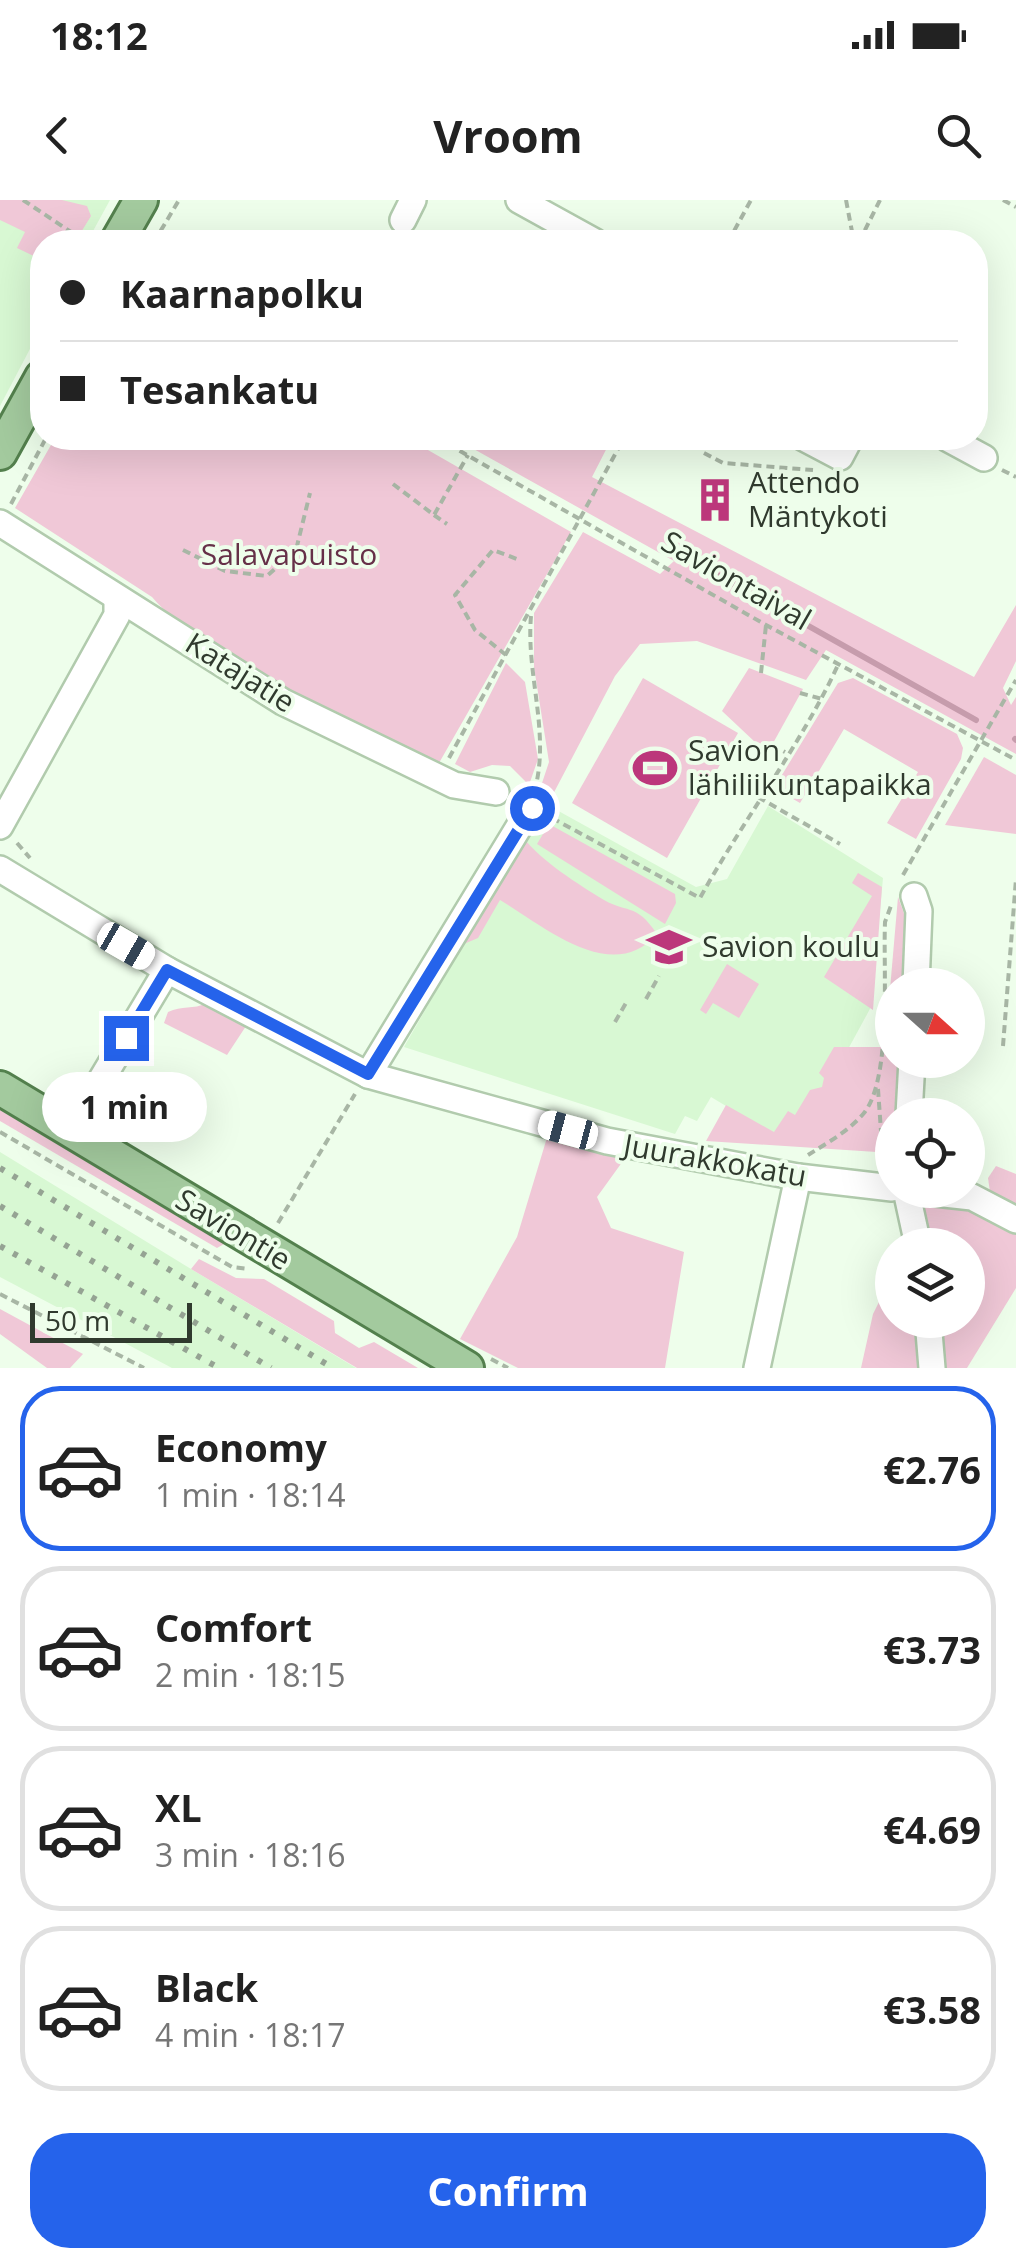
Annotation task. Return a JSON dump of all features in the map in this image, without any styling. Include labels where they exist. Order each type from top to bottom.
[{"type":"main road","points":[[124,230],[141,200]]},
{"type":"main road","points":[[0,454],[11,408],[30,389]]},
{"type":"main road","name":"Saviontie","points":[[0,1088],[467,1368]]},
{"type":"street","points":[[518,200],[573,230]]},
{"type":"street","points":[[969,450],[984,458]]},
{"type":"street","name":"Katajatie","points":[[0,523],[99,584],[117,601],[142,610],[283,702],[438,778],[496,792]]},
{"type":"street","points":[[0,826],[117,615],[117,601]]},
{"type":"street","points":[[362,1083],[532,808]]},
{"type":"street","name":"Juurakkokatu","points":[[0,869],[362,1083],[608,1141],[798,1177],[875,1186]]},
{"type":"street","points":[[904,890],[919,911],[917,968]]},
{"type":"street","points":[[70,1132],[167,970]]},
{"type":"street","points":[[757,1368],[798,1177]]},
{"type":"street","points":[[985,1204],[1016,1220]]},
{"type":"street","points":[[930,1338],[932,1368]]},
{"type":"path","points":[[23,200],[68,230]]},
{"type":"path","points":[[161,230],[179,200]]},
{"type":"path","points":[[735,230],[751,200]]},
{"type":"path","points":[[846,200],[853,230]]},
{"type":"path","points":[[863,230],[880,200]]},
{"type":"path","points":[[1003,200],[1016,208]]},
{"type":"path","points":[[0,523],[40,450]]},
{"type":"path","name":"Saviontaival","points":[[459,450],[766,625],[1016,760]]},
{"type":"path","points":[[438,778],[618,450]]},
{"type":"path","points":[[704,453],[723,463],[817,470],[842,450]]},
{"type":"path","points":[[434,515],[468,455]]},
{"type":"path","points":[[393,484],[446,524]]},
{"type":"path","points":[[184,550],[225,571],[267,576],[296,550],[310,493]]},
{"type":"path","points":[[506,655],[476,630],[455,595],[494,550],[517,559]]},
{"type":"path","points":[[532,612],[528,651],[542,760],[532,808],[700,898],[758,797],[822,700],[838,665]]},
{"type":"path","points":[[761,673],[766,625]]},
{"type":"path","points":[[879,1098],[885,922],[1016,680]]},
{"type":"path","points":[[800,693],[822,700]]},
{"type":"path","points":[[772,745],[787,753]]},
{"type":"path","points":[[758,797],[840,844]]},
{"type":"path","points":[[0,826],[31,858]]},
{"type":"path","points":[[1004,1046],[1016,879]]},
{"type":"path","points":[[646,999],[659,976]]},
{"type":"path","points":[[615,1022],[626,1003]]},
{"type":"path","points":[[0,1132],[232,1267],[248,1269],[362,1083]]},
{"type":"path","points":[[798,1177],[805,1156],[836,1138],[864,1112],[878,1084]]},
{"type":"path","points":[[0,1294],[144,1368]]},
{"type":"shaded area","points":[[0,200],[110,200],[94,230],[30,230],[30,349],[0,406]]},
{"type":"shaded area","name":"Savion koulu","points":[[544,803],[696,887],[727,879],[768,806],[883,878],[871,1007],[821,1099],[773,1134],[711,1097],[697,1121],[685,1116],[675,1134],[404,1047]]},
{"type":"shaded area","points":[[0,1152],[356,1368],[172,1368],[0,1277]]},
{"type":"green space","points":[[0,200],[62,200],[87,206],[91,216],[82,230],[30,230],[30,254],[17,248],[25,232],[0,220]]},
{"type":"green space","name":"Salavapuisto","points":[[48,450],[428,450],[571,532],[435,770],[246,670],[210,647],[152,597],[15,508]]},
{"type":"green space","points":[[475,450],[606,450],[592,477],[974,677],[1016,605],[1016,661],[1003,688],[1011,705],[1016,697],[1016,754],[826,650],[806,680],[697,641],[640,644],[615,676],[550,800],[538,795],[549,762],[534,667],[534,613],[583,532],[660,574],[674,561]]},
{"type":"green space","points":[[506,663],[525,682],[538,759],[529,785],[510,766],[492,765],[470,772],[455,764]]},
{"type":"green space","name":"Savion lähiliikuntapaikka","points":[[749,668],[803,689],[772,745],[756,743],[722,711]]},
{"type":"green space","name":"Savion lähiliikuntapaikka","points":[[643,678],[738,733],[667,858],[572,803]]},
{"type":"green space","points":[[853,678],[957,734],[963,748],[961,759],[916,839],[887,823],[918,772],[844,729],[800,803],[774,788],[838,683]]},
{"type":"green space","points":[[984,757],[1016,775],[1016,834],[945,825]]},
{"type":"green space","points":[[549,824],[675,894],[676,903],[665,924],[537,844]]},
{"type":"green space","points":[[519,832],[556,868],[609,902],[643,917],[657,934],[639,949],[620,954],[599,953],[557,936],[500,900],[478,938],[452,949]]},
{"type":"green space","points":[[858,873],[882,887],[873,1010],[824,977],[872,896],[852,883]]},
{"type":"green space","points":[[898,897],[909,927],[907,968],[892,968]]},
{"type":"green space","points":[[727,964],[759,984],[739,1018],[713,1003],[706,1014],[700,1010]]},
{"type":"green space","points":[[207,1003],[248,1023],[227,1055],[164,1023],[168,1012]]},
{"type":"green space","points":[[834,1047],[875,1047],[875,1078],[901,1078],[900,1098],[875,1098],[875,1152],[706,1141],[726,1105],[774,1132],[788,1111],[795,1115],[810,1090],[822,1087],[824,1078],[819,1073]]},
{"type":"green space","points":[[0,1110],[224,1244],[217,1248],[0,1121]]},
{"type":"green space","points":[[549,1131],[628,1154],[597,1197],[611,1228],[684,1252],[665,1368],[518,1368],[460,1339],[517,1237]]},
{"type":"green space","points":[[996,1166],[1016,1174],[1016,1208],[990,1192],[988,1178]]},
{"type":"green space","points":[[903,1208],[969,1208],[1016,1233],[1016,1288],[967,1368],[861,1368],[875,1310],[875,1338],[985,1338],[985,1228],[904,1228]]},
{"type":"green space","points":[[199,1259],[236,1278],[264,1279],[334,1321],[335,1333],[359,1348],[374,1342],[418,1368],[357,1368],[191,1269]]},
{"type":"green space","points":[[0,1309],[83,1354],[70,1368],[47,1368],[0,1334]]},
{"type":"waterway","points":[[673,550],[976,720]]},
{"type":"railway","points":[[0,1168],[333,1368]]},
{"type":"railway","points":[[0,1206],[271,1368]]},
{"type":"railway","points":[[0,1246],[219,1368]]},
{"type":"place","name":"Attendo Mäntykoti","points":[[715,500]]},
{"type":"place","name":"Savion lähiliikuntapaikka","points":[[655,768]]},
{"type":"place","name":"Savion koulu","points":[[669,947]]},
{"type":"route","points":[[126,1038],[167,970],[368,1074],[532,808]]}]
